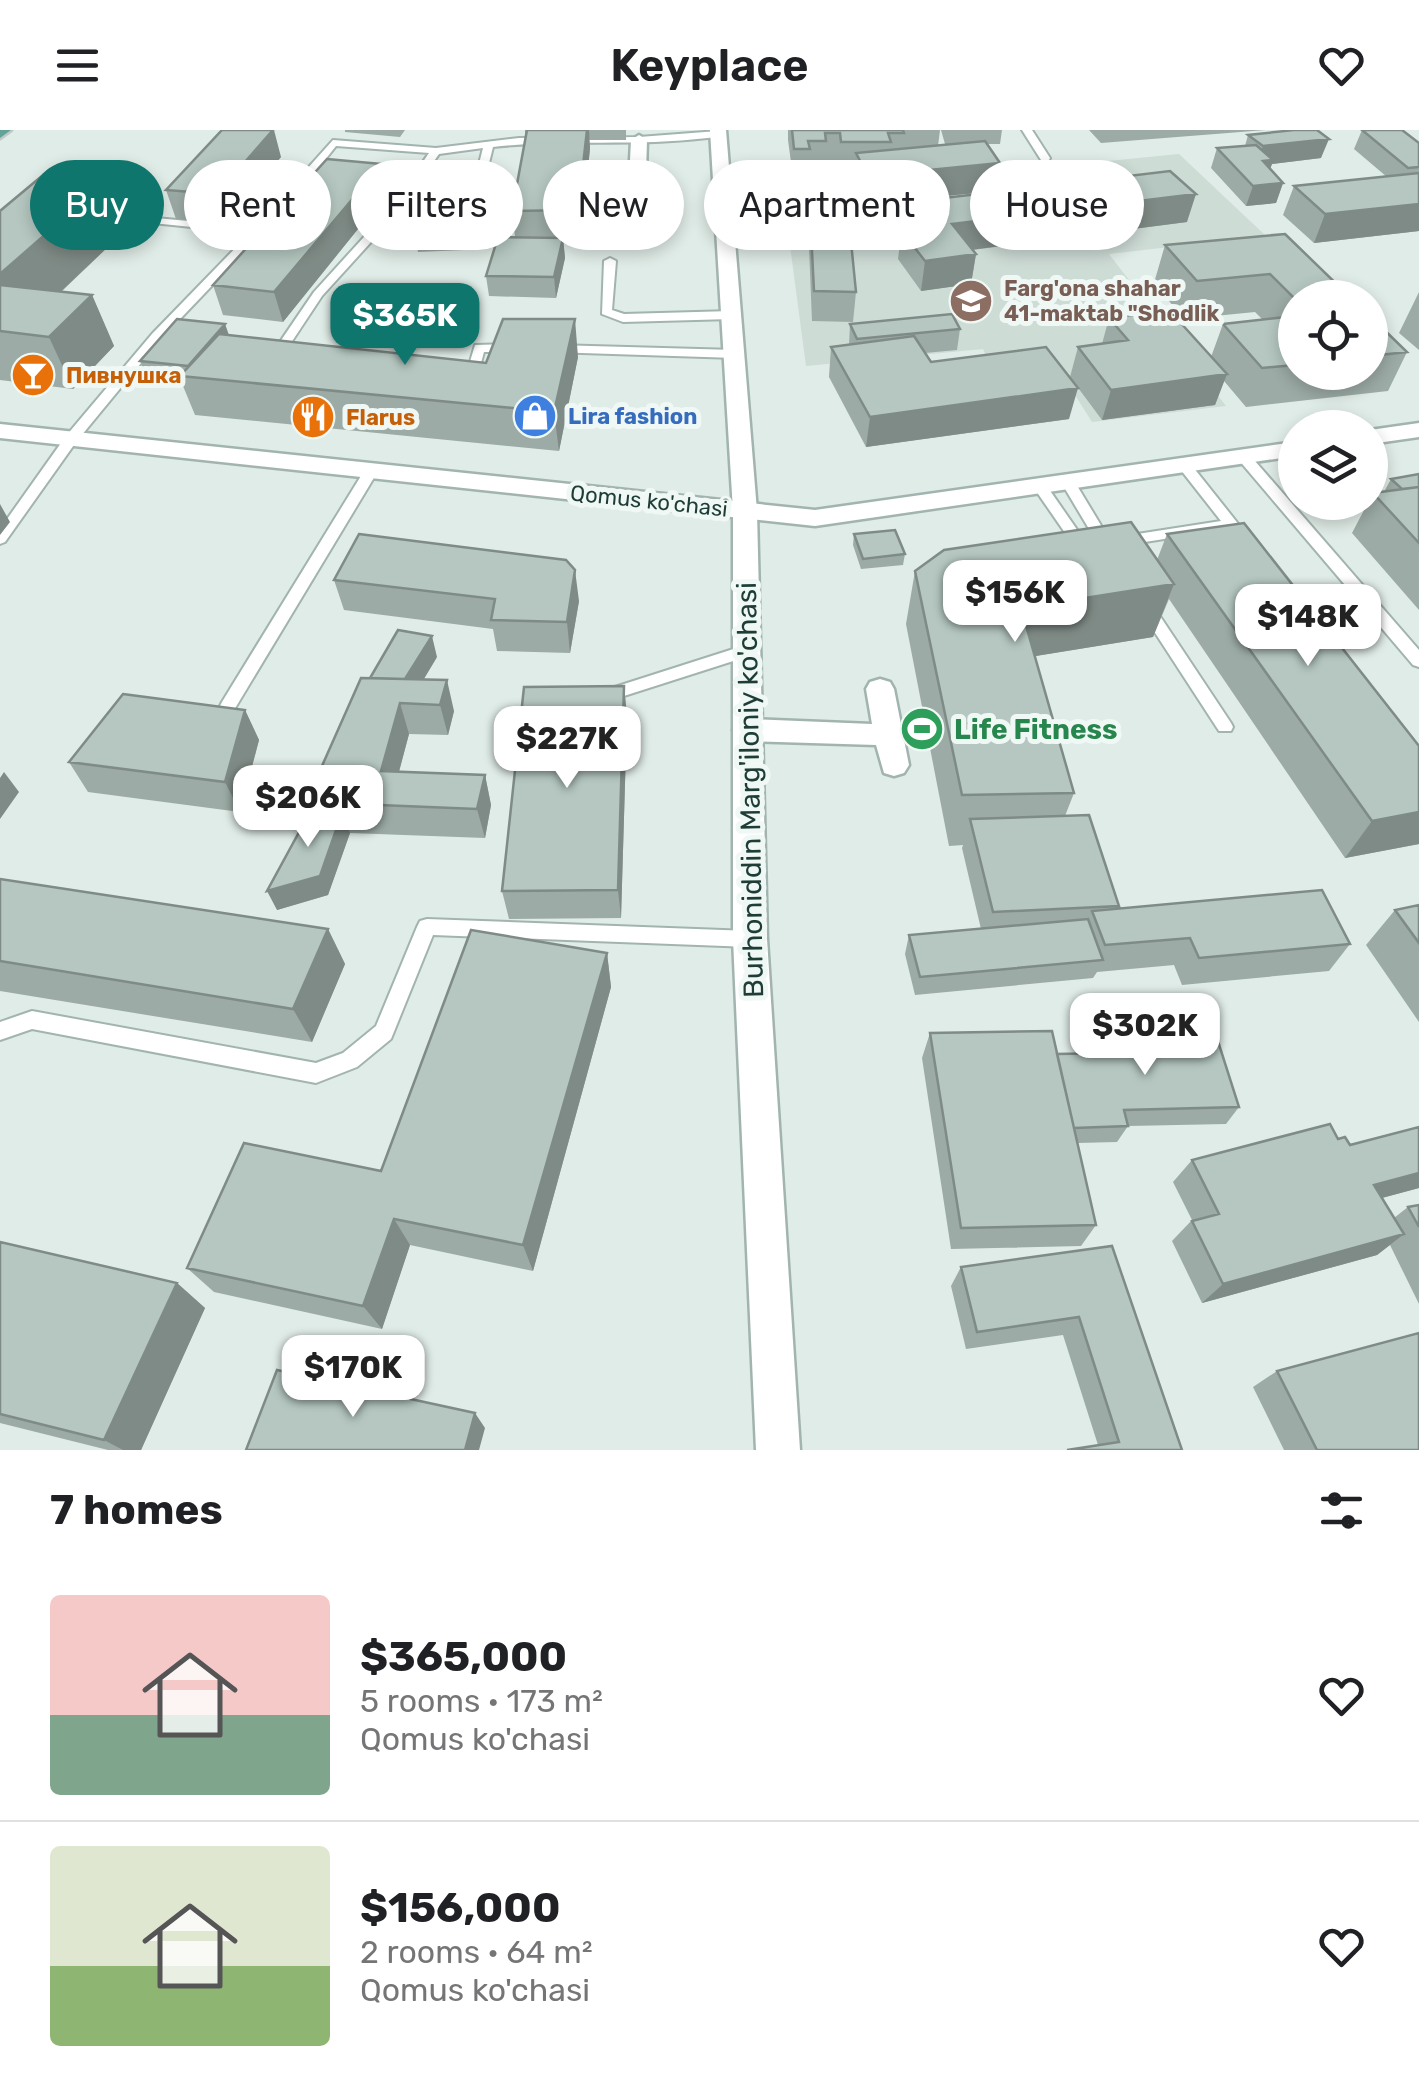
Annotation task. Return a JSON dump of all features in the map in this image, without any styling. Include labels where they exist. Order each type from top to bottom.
[{"type":"street","name":"Burhoniddin Marg'iloniy ko'chasi","points":[[718,132],[721,160]]},
{"type":"street","points":[[638,160],[639,140]]},
{"type":"street","name":"Burhoniddin Marg'iloniy ko'chasi","points":[[728,250],[745,511],[750,939],[778,1450]]},
{"type":"street","points":[[1388,435],[1419,430]]},
{"type":"street","name":"Qomus ko'chasi","points":[[0,431],[815,518],[1278,451]]},
{"type":"street","points":[[880,689],[894,766]]},
{"type":"street","points":[[748,730],[888,734]]},
{"type":"lane","points":[[1027,130],[1045,158]]},
{"type":"lane","points":[[319,160],[333,143],[436,151],[489,143],[639,140],[718,132]]},
{"type":"lane","points":[[485,160],[489,143]]},
{"type":"lane","points":[[289,369],[267,366],[318,294],[397,207],[436,151]]},
{"type":"lane","points":[[0,539],[70,439],[168,324],[240,250]]},
{"type":"lane","points":[[610,261],[606,312],[623,318],[732,316]]},
{"type":"lane","points":[[168,324],[186,328]]},
{"type":"lane","points":[[448,390],[468,392],[479,348],[734,354]]},
{"type":"lane","points":[[1243,456],[1419,662]]},
{"type":"lane","points":[[1184,465],[1254,554]]},
{"type":"lane","points":[[228,706],[372,471]]},
{"type":"lane","points":[[1068,482],[1116,560]]},
{"type":"lane","points":[[1038,485],[1085,551],[1066,554]]},
{"type":"lane","points":[[1104,544],[1231,524]]},
{"type":"lane","points":[[1138,594],[1226,727]]},
{"type":"lane","points":[[586,698],[746,651]]},
{"type":"lane","points":[[0,1031],[32,1020],[316,1074],[350,1060],[384,1032],[427,927],[750,939]]},
{"type":"shaded area","name":"Farg'ona shahar 41-maktab \"Shodlik","points":[[1179,154],[1266,236],[1144,250],[1144,160],[1118,160]]},
{"type":"shaded area","name":"Farg'ona shahar 41-maktab \"Shodlik","points":[[970,167],[970,250],[1144,250],[1109,254],[1226,406],[1092,422],[1051,357],[990,364],[983,349],[806,366],[791,250],[950,250],[950,169]]},
{"type":"building","points":[[222,130],[273,130],[247,160],[194,160]]},
{"type":"building","points":[[527,130],[587,130],[584,160],[543,160],[543,211],[523,211],[521,160]]},
{"type":"building","points":[[792,130],[904,133],[888,133],[891,142],[841,142],[840,133],[825,133],[826,141],[808,141],[810,149],[794,149]]},
{"type":"building","points":[[1317,130],[1329,139],[1263,146],[1248,135]]},
{"type":"building","points":[[1362,130],[1402,130],[1419,143],[1419,167],[1408,168]]},
{"type":"building","points":[[985,141],[998,160],[970,160],[970,166],[950,168],[950,160],[860,160],[856,153]]},
{"type":"building","points":[[1256,145],[1273,160],[1263,161],[1283,183],[1253,186],[1217,148]]},
{"type":"building","points":[[327,159],[351,161],[351,201],[331,224],[331,160]]},
{"type":"building","points":[[184,171],[184,191],[166,190]]},
{"type":"building","points":[[1170,171],[1196,194],[1144,200],[1144,174]]},
{"type":"building","points":[[1419,173],[1419,204],[1325,214],[1294,186]]},
{"type":"building","points":[[30,186],[30,248],[0,274],[0,211]]},
{"type":"building","points":[[970,195],[970,222],[952,224],[976,254],[925,261],[916,250],[950,250],[950,197]]},
{"type":"building","points":[[1285,234],[1332,280],[1278,282],[1270,274],[1197,281],[1165,245]]},
{"type":"building","points":[[523,237],[543,238],[543,250],[560,250],[554,277],[486,276],[494,250],[523,250]]},
{"type":"building","points":[[245,250],[309,250],[274,292],[213,285]]},
{"type":"building","points":[[812,250],[852,250],[856,292],[814,291]]},
{"type":"building","points":[[0,285],[92,295],[49,337],[0,331]]},
{"type":"building","points":[[1169,310],[1227,374],[1111,390],[1078,347],[1128,340],[1109,318]]},
{"type":"building","points":[[952,314],[960,329],[857,339],[850,324]]},
{"type":"building","points":[[1278,318],[1278,367],[1262,368],[1223,324]]},
{"type":"building","points":[[177,319],[225,324],[188,366],[140,361]]},
{"type":"building","points":[[503,319],[575,319],[554,412],[180,376],[219,334],[486,363]]},
{"type":"building","points":[[1388,334],[1407,352],[1388,354]]},
{"type":"building","points":[[914,336],[931,362],[1046,347],[1078,388],[870,417],[831,347]]},
{"type":"building","points":[[1419,474],[1419,487],[1402,489],[1391,479]]},
{"type":"building","points":[[1419,487],[1419,543],[1388,509],[1388,491]]},
{"type":"building","points":[[1131,522],[1174,584],[1021,608],[1074,793],[962,795],[915,571],[944,550]]},
{"type":"building","points":[[1244,523],[1419,746],[1419,812],[1372,821],[1167,534]]},
{"type":"building","points":[[895,530],[905,554],[863,559],[854,534]]},
{"type":"building","points":[[359,534],[566,560],[575,570],[567,622],[491,620],[495,599],[334,580]]},
{"type":"building","points":[[398,630],[432,636],[405,679],[370,678]]},
{"type":"building","points":[[361,678],[447,680],[440,705],[400,703],[381,771],[485,775],[477,809],[306,802]]},
{"type":"building","points":[[624,686],[618,890],[502,891],[524,687]]},
{"type":"building","points":[[123,694],[245,710],[225,782],[69,762]]},
{"type":"building","points":[[310,812],[342,813],[320,876],[267,891]]},
{"type":"building","points":[[1089,815],[1119,906],[993,912],[970,819]]},
{"type":"building","points":[[0,879],[328,929],[293,1009],[0,961]]},
{"type":"building","points":[[1322,890],[1350,944],[1199,958],[1190,938],[1105,945],[1092,911]]},
{"type":"building","points":[[1419,905],[1419,943],[1395,910]]},
{"type":"building","points":[[1088,919],[1103,960],[920,977],[909,935]]},
{"type":"building","points":[[471,930],[607,953],[523,1245],[394,1219],[363,1306],[187,1268],[244,1143],[381,1171]]},
{"type":"building","points":[[1052,1031],[1096,1225],[961,1228],[930,1033]]},
{"type":"building","points":[[1216,1035],[1239,1107],[1124,1110],[1128,1126],[1074,1128],[1057,1054],[1109,1053],[1105,1038]]},
{"type":"building","points":[[1330,1124],[1338,1139],[1345,1137],[1350,1145],[1419,1127],[1419,1173],[1374,1185],[1404,1234],[1223,1284],[1192,1221],[1219,1214],[1192,1160]]},
{"type":"building","points":[[1419,1205],[1419,1227],[1408,1207]]},
{"type":"building","points":[[0,1242],[177,1283],[104,1440],[0,1414]]},
{"type":"building","points":[[1112,1246],[1182,1450],[1067,1450],[1119,1442],[1079,1317],[977,1332],[961,1267]]},
{"type":"building","points":[[1419,1333],[1419,1450],[1317,1450],[1277,1371]]},
{"type":"building","points":[[277,1370],[475,1413],[465,1450],[246,1450]]},
{"type":"place","name":"Farg'ona shahar 41-maktab \"Shodlik","points":[[971,301]]},
{"type":"place","name":"Пивнушка","points":[[33,375]]},
{"type":"place","name":"Lira fashion","points":[[535,416]]},
{"type":"place","name":"Flarus","points":[[313,417]]},
{"type":"place","name":"Life Fitness","points":[[922,729]]}]
